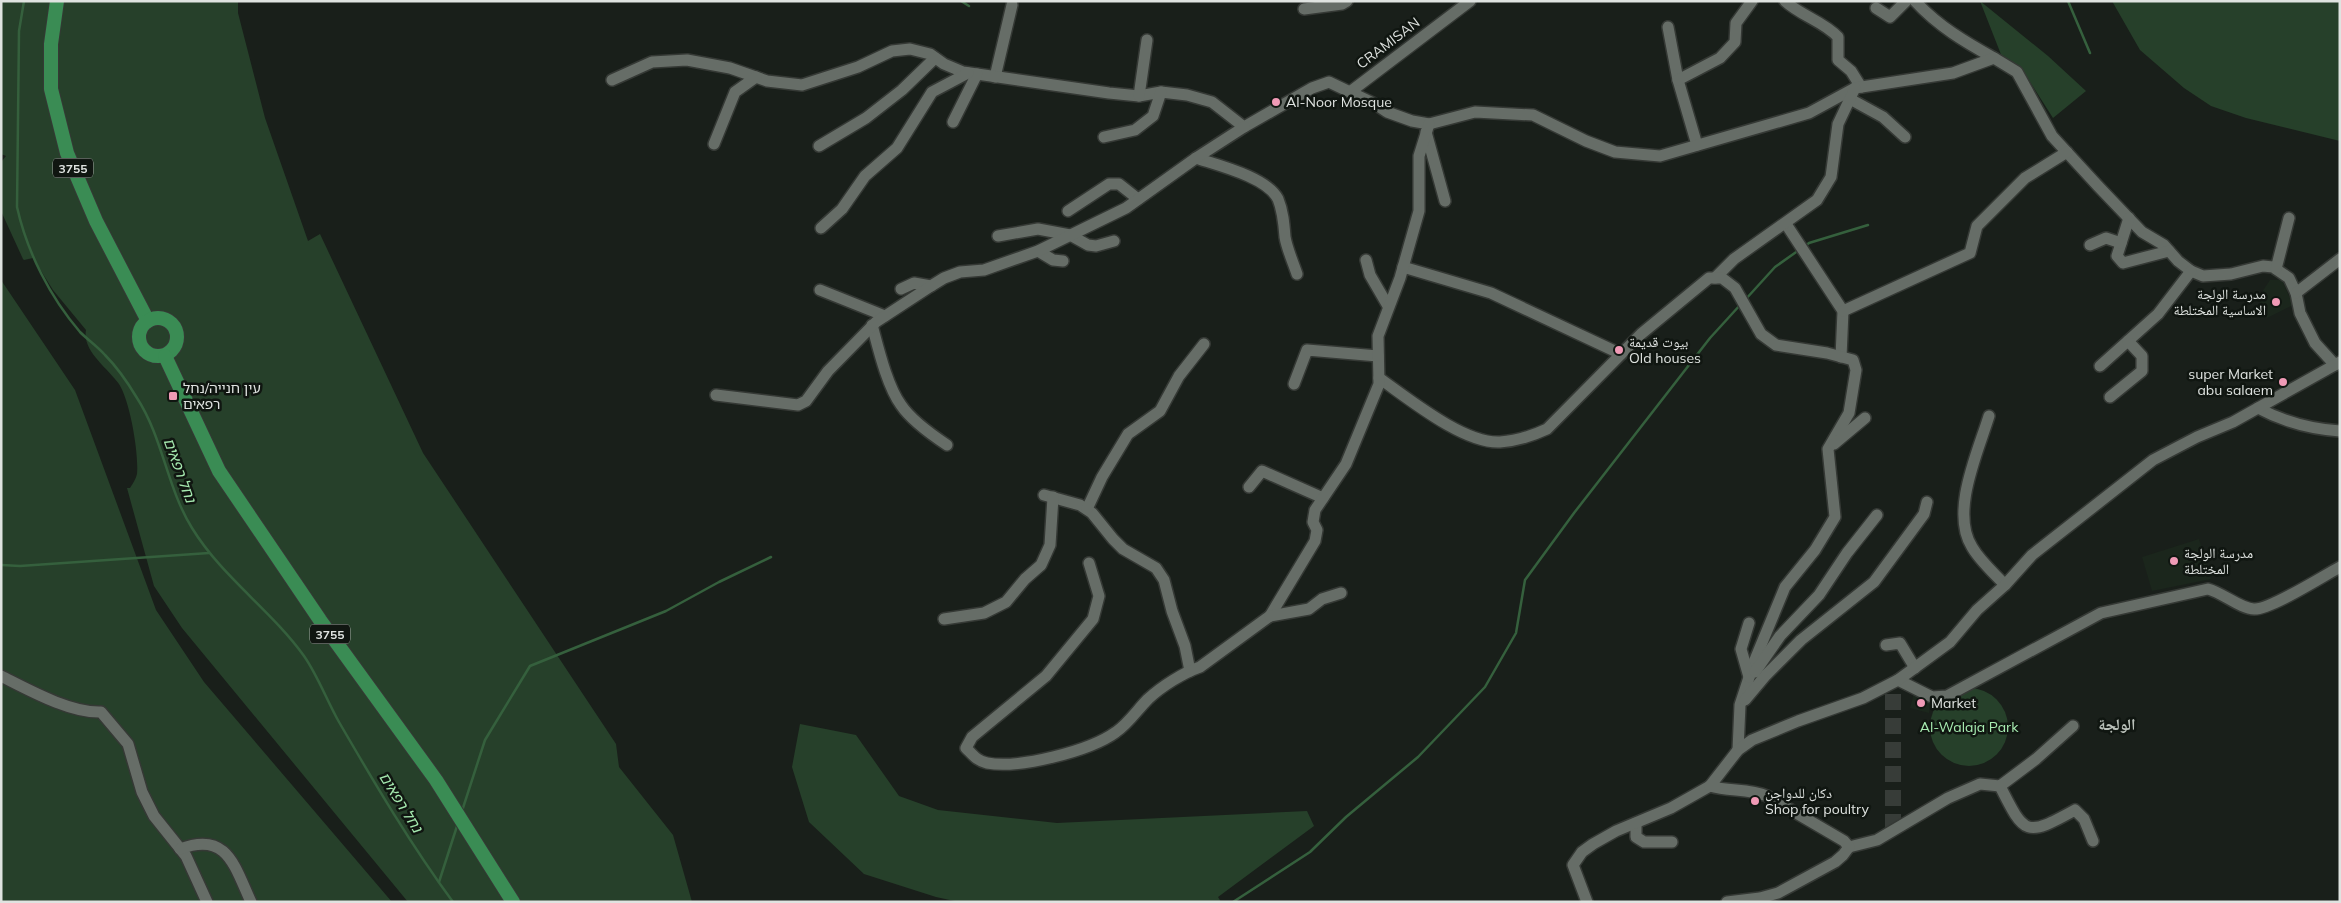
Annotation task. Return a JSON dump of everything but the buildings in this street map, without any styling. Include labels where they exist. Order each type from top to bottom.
[{"type":"main road","name":"3755","points":[[57,1],[51,44],[51,89],[67,153],[96,221],[148,321]]},
{"type":"main road","points":[[153,318],[165,319],[177,332],[177,343],[174,349],[165,356],[148,354],[140,345],[140,329],[153,318]]},
{"type":"main road","name":"3755","points":[[165,356],[219,471],[320,620],[436,780],[513,902]]},
{"type":"street","points":[[1304,9],[1342,4],[1346,1]]},
{"type":"street","name":"CRAMISAN","points":[[1350,92],[1470,1]]},
{"type":"street","points":[[1461,9],[1477,1]]},
{"type":"street","points":[[1678,80],[1720,58],[1735,42],[1736,23],[1752,1]]},
{"type":"street","points":[[1786,1],[1792,8],[1830,27],[1838,37],[1838,60],[1851,71],[1855,92],[1905,137]]},
{"type":"street","points":[[1876,8],[1890,17],[1906,1]]},
{"type":"street","points":[[1587,902],[1573,865],[1582,852],[1592,844],[1636,822],[1671,808],[1710,786],[1738,750],[1763,734],[1864,698],[1898,680],[1950,642],[1978,610],[2006,585],[2032,555],[2153,460],[2197,437],[2233,422],[2337,364],[2315,343],[2300,313],[2296,293],[2289,278],[2276,269],[2263,266],[2231,274],[2203,276],[2191,271],[2164,245],[2142,232],[2052,136],[2017,72],[1964,42],[1931,18],[1915,1]]},
{"type":"street","points":[[995,77],[1012,5]]},
{"type":"street","points":[[1668,27],[1678,80],[1697,145]]},
{"type":"street","points":[[1138,96],[1147,40]]},
{"type":"street","points":[[612,80],[652,62],[687,60],[730,68],[767,81],[802,84],[858,68],[892,51],[910,49],[930,54],[944,64],[972,73],[995,77],[1138,96],[1161,92],[1187,95],[1212,102],[1244,127]]},
{"type":"street","points":[[819,146],[866,118],[902,90],[936,58]]},
{"type":"street","points":[[716,395],[798,405],[806,401],[828,371],[872,325],[930,286],[960,272],[984,270],[1038,251],[1126,208],[1196,158],[1244,127],[1312,88],[1329,82],[1387,112],[1427,128],[1474,112],[1533,115],[1586,141],[1615,152],[1660,156],[1809,113],[1855,92],[1953,72],[1994,58]]},
{"type":"street","points":[[953,122],[972,73]]},
{"type":"street","points":[[821,228],[842,209],[865,176],[897,148],[932,92],[972,73]]},
{"type":"street","points":[[714,144],[735,92],[756,77]]},
{"type":"street","points":[[1104,137],[1135,130],[1153,116],[1161,92]]},
{"type":"street","points":[[1716,278],[1734,260],[1817,200],[1831,177],[1838,124],[1855,92]]},
{"type":"street","points":[[1427,128],[1445,201]]},
{"type":"street","points":[[1089,563],[1099,596],[1093,619],[1046,676],[972,737],[966,748],[977,760],[988,764],[1028,762],[1078,751],[1116,732],[1150,698],[1190,671],[1200,667],[1270,616],[1314,541],[1317,530],[1313,522],[1314,516],[1323,498],[1346,464],[1372,401],[1379,378],[1378,336],[1403,266],[1419,211],[1419,156],[1427,128]]},
{"type":"street","points":[[1843,311],[1970,253],[1977,226],[2024,178],[2067,152]]},
{"type":"street","points":[[1196,158],[1227,167],[1253,180],[1277,197],[1284,222],[1285,238],[1297,274]]},
{"type":"street","points":[[1068,211],[1109,184],[1119,184],[1138,199]]},
{"type":"street","points":[[2129,218],[2117,256],[2123,263],[2169,251]]},
{"type":"street","points":[[2276,269],[2289,218]]},
{"type":"street","points":[[1786,224],[1843,311],[1841,357]]},
{"type":"street","points":[[998,236],[1038,230],[1070,235],[1088,245],[1096,246],[1114,240]]},
{"type":"street","points":[[2090,245],[2106,238],[2121,243]]},
{"type":"street","points":[[1038,251],[1052,260],[1064,261]]},
{"type":"street","points":[[2296,293],[2340,259]]},
{"type":"street","points":[[1366,260],[1370,276],[1388,306]]},
{"type":"street","points":[[1403,266],[1491,293],[1621,354]]},
{"type":"street","points":[[2100,366],[2158,314],[2191,271]]},
{"type":"street","points":[[1379,378],[1458,432],[1498,442],[1531,437],[1547,429],[1641,334],[1709,278],[1722,278],[1735,288],[1761,334],[1776,345],[1853,360],[1856,370],[1849,413],[1828,449],[1836,517],[1816,550],[1785,587],[1740,705],[1738,750]]},
{"type":"street","points":[[901,289],[914,283],[930,286]]},
{"type":"street","points":[[820,290],[885,316]]},
{"type":"street","points":[[872,325],[880,358],[900,405],[919,423],[948,445]]},
{"type":"street","points":[[2110,398],[2142,371],[2142,356],[2128,341]]},
{"type":"street","points":[[1087,509],[1102,477],[1128,434],[1160,411],[1179,376],[1204,344]]},
{"type":"street","points":[[1294,384],[1307,350],[1378,356]]},
{"type":"street","points":[[2258,408],[2276,417],[2314,429],[2340,432]]},
{"type":"street","points":[[1989,416],[1963,503],[1964,526],[1971,546],[2006,585]]},
{"type":"street","points":[[1828,449],[1866,418]]},
{"type":"street","points":[[1249,487],[1262,471],[1323,498]]},
{"type":"street","points":[[944,619],[984,613],[1006,602],[1025,579],[1041,565],[1050,545],[1049,496],[1080,504],[1092,513],[1112,540],[1123,549],[1156,568],[1164,580],[1172,611],[1185,646],[1190,671]]},
{"type":"street","points":[[1740,705],[1766,675],[1801,640],[1874,582],[1924,514],[1927,502]]},
{"type":"street","points":[[1749,679],[1780,636],[1819,595],[1847,553],[1877,515]]},
{"type":"street","points":[[1898,680],[1932,697],[1947,696],[2101,614],[2208,589],[2219,592],[2247,608],[2255,610],[2273,603],[2340,566]]},
{"type":"street","points":[[1270,616],[1309,609],[1322,599],[1341,593]]},
{"type":"street","points":[[1748,624],[1741,649],[1749,679]]},
{"type":"street","points":[[1886,645],[1900,643],[1915,668]]},
{"type":"street","points":[[1,676],[71,707],[90,712],[101,712],[128,744],[142,792],[154,816],[186,856],[207,902]]},
{"type":"street","points":[[1727,902],[1766,899],[1835,862],[1844,855],[1849,847],[1877,840],[1948,798],[1980,784],[2000,786],[2036,759],[2073,726]]},
{"type":"street","points":[[1710,786],[1721,789],[1755,791],[1767,796],[1844,841],[1849,847]]},
{"type":"street","points":[[2000,786],[2016,818],[2029,828],[2042,828],[2075,810],[2084,819],[2093,841]]},
{"type":"street","points":[[1636,822],[1636,836],[1644,842],[1672,842]]},
{"type":"street","points":[[180,849],[196,843],[204,843],[213,844],[225,852],[251,902]]},
{"type":"shaded area","name":"مدرسة الولجة الاساسية المختلطة","points":[[2270,280],[2282,280],[2293,305],[2267,318],[2258,298]]},
{"type":"shaded area","name":"مدرسة الولجة المختلطة","points":[[2199,539],[2211,579],[2152,591],[2142,557]]},
{"type":"shaded area","name":"Market","points":[[1914,693],[1932,697],[1929,713],[1910,708]]},
{"type":"green space","points":[[1,1],[238,1],[238,13],[265,118],[308,241],[320,234],[423,453],[616,744],[619,767],[673,835],[692,902],[408,902],[182,628],[154,586],[127,488],[130,488],[136,478],[137,454],[133,428],[123,392],[119,384],[92,352],[86,338],[86,330],[53,290],[33,258],[23,259],[1,211],[1,162],[6,156],[1,154]]},
{"type":"green space","points":[[1980,1],[2048,56],[2086,91],[2053,118],[2023,71],[2002,57]]},
{"type":"green space","points":[[2112,1],[2340,1],[2340,141],[2246,118],[2211,106],[2184,88],[2140,50]]},
{"type":"green space","points":[[1,280],[75,390],[156,610],[204,682],[392,902],[1,902]]},
{"type":"green space","name":"Al-Walaja Park","points":[[1969,688],[1984,691],[1997,699],[2005,712],[2008,727],[2005,742],[1997,755],[1984,763],[1969,766],[1954,763],[1941,755],[1933,742],[1930,727],[1933,712],[1941,699],[1954,691]]},
{"type":"green space","points":[[800,724],[856,735],[899,796],[938,810],[1057,823],[1307,811],[1314,826],[1218,897],[1221,902],[959,902],[936,897],[864,874],[809,822],[792,767]]},
{"type":"waterway","name":"נחל רפאים","points":[[24,1],[19,31],[17,207],[33,257],[50,289],[69,318],[80,332],[114,365],[146,413],[177,496],[192,528],[204,546],[232,578],[277,623],[304,656],[339,722],[380,791],[453,902]]},
{"type":"waterway","points":[[961,1],[969,6]]},
{"type":"waterway","points":[[2068,1],[2090,53]]},
{"type":"waterway","points":[[1804,247],[1809,243],[1868,225]]},
{"type":"waterway","points":[[1745,300],[1775,267],[1799,250]]},
{"type":"waterway","points":[[1233,902],[1310,852],[1346,817],[1418,757],[1485,687],[1516,633],[1525,580],[1574,513],[1710,338],[1741,304]]},
{"type":"waterway","points":[[1,565],[20,566],[209,553]]},
{"type":"waterway","points":[[462,811],[485,740],[530,666],[666,611],[719,582],[771,557]]},
{"type":"waterway","points":[[439,882],[458,823]]},
{"type":"tunnel","points":[[1893,683],[1893,830]]},
{"type":"place","name":"Al-Noor Mosque","points":[[1276,102]]},
{"type":"place","name":"مدرسة الولجة الاساسية المختلطة","points":[[2276,302]]},
{"type":"place","name":"بيوت قديمة Old houses","points":[[1619,350]]},
{"type":"place","name":"super Market abu salaem","points":[[2283,382]]},
{"type":"place","name":"עין חנייה/נחל רפאים","points":[[173,396]]},
{"type":"place","name":"مدرسة الولجة المختلطة","points":[[2174,561]]},
{"type":"place","name":"Market","points":[[1921,703]]},
{"type":"place","name":"دكان للدواجن Shop for poultry","points":[[1755,801]]},
{"type":"district","name":"الولجة","points":[[2117,724]]}]
